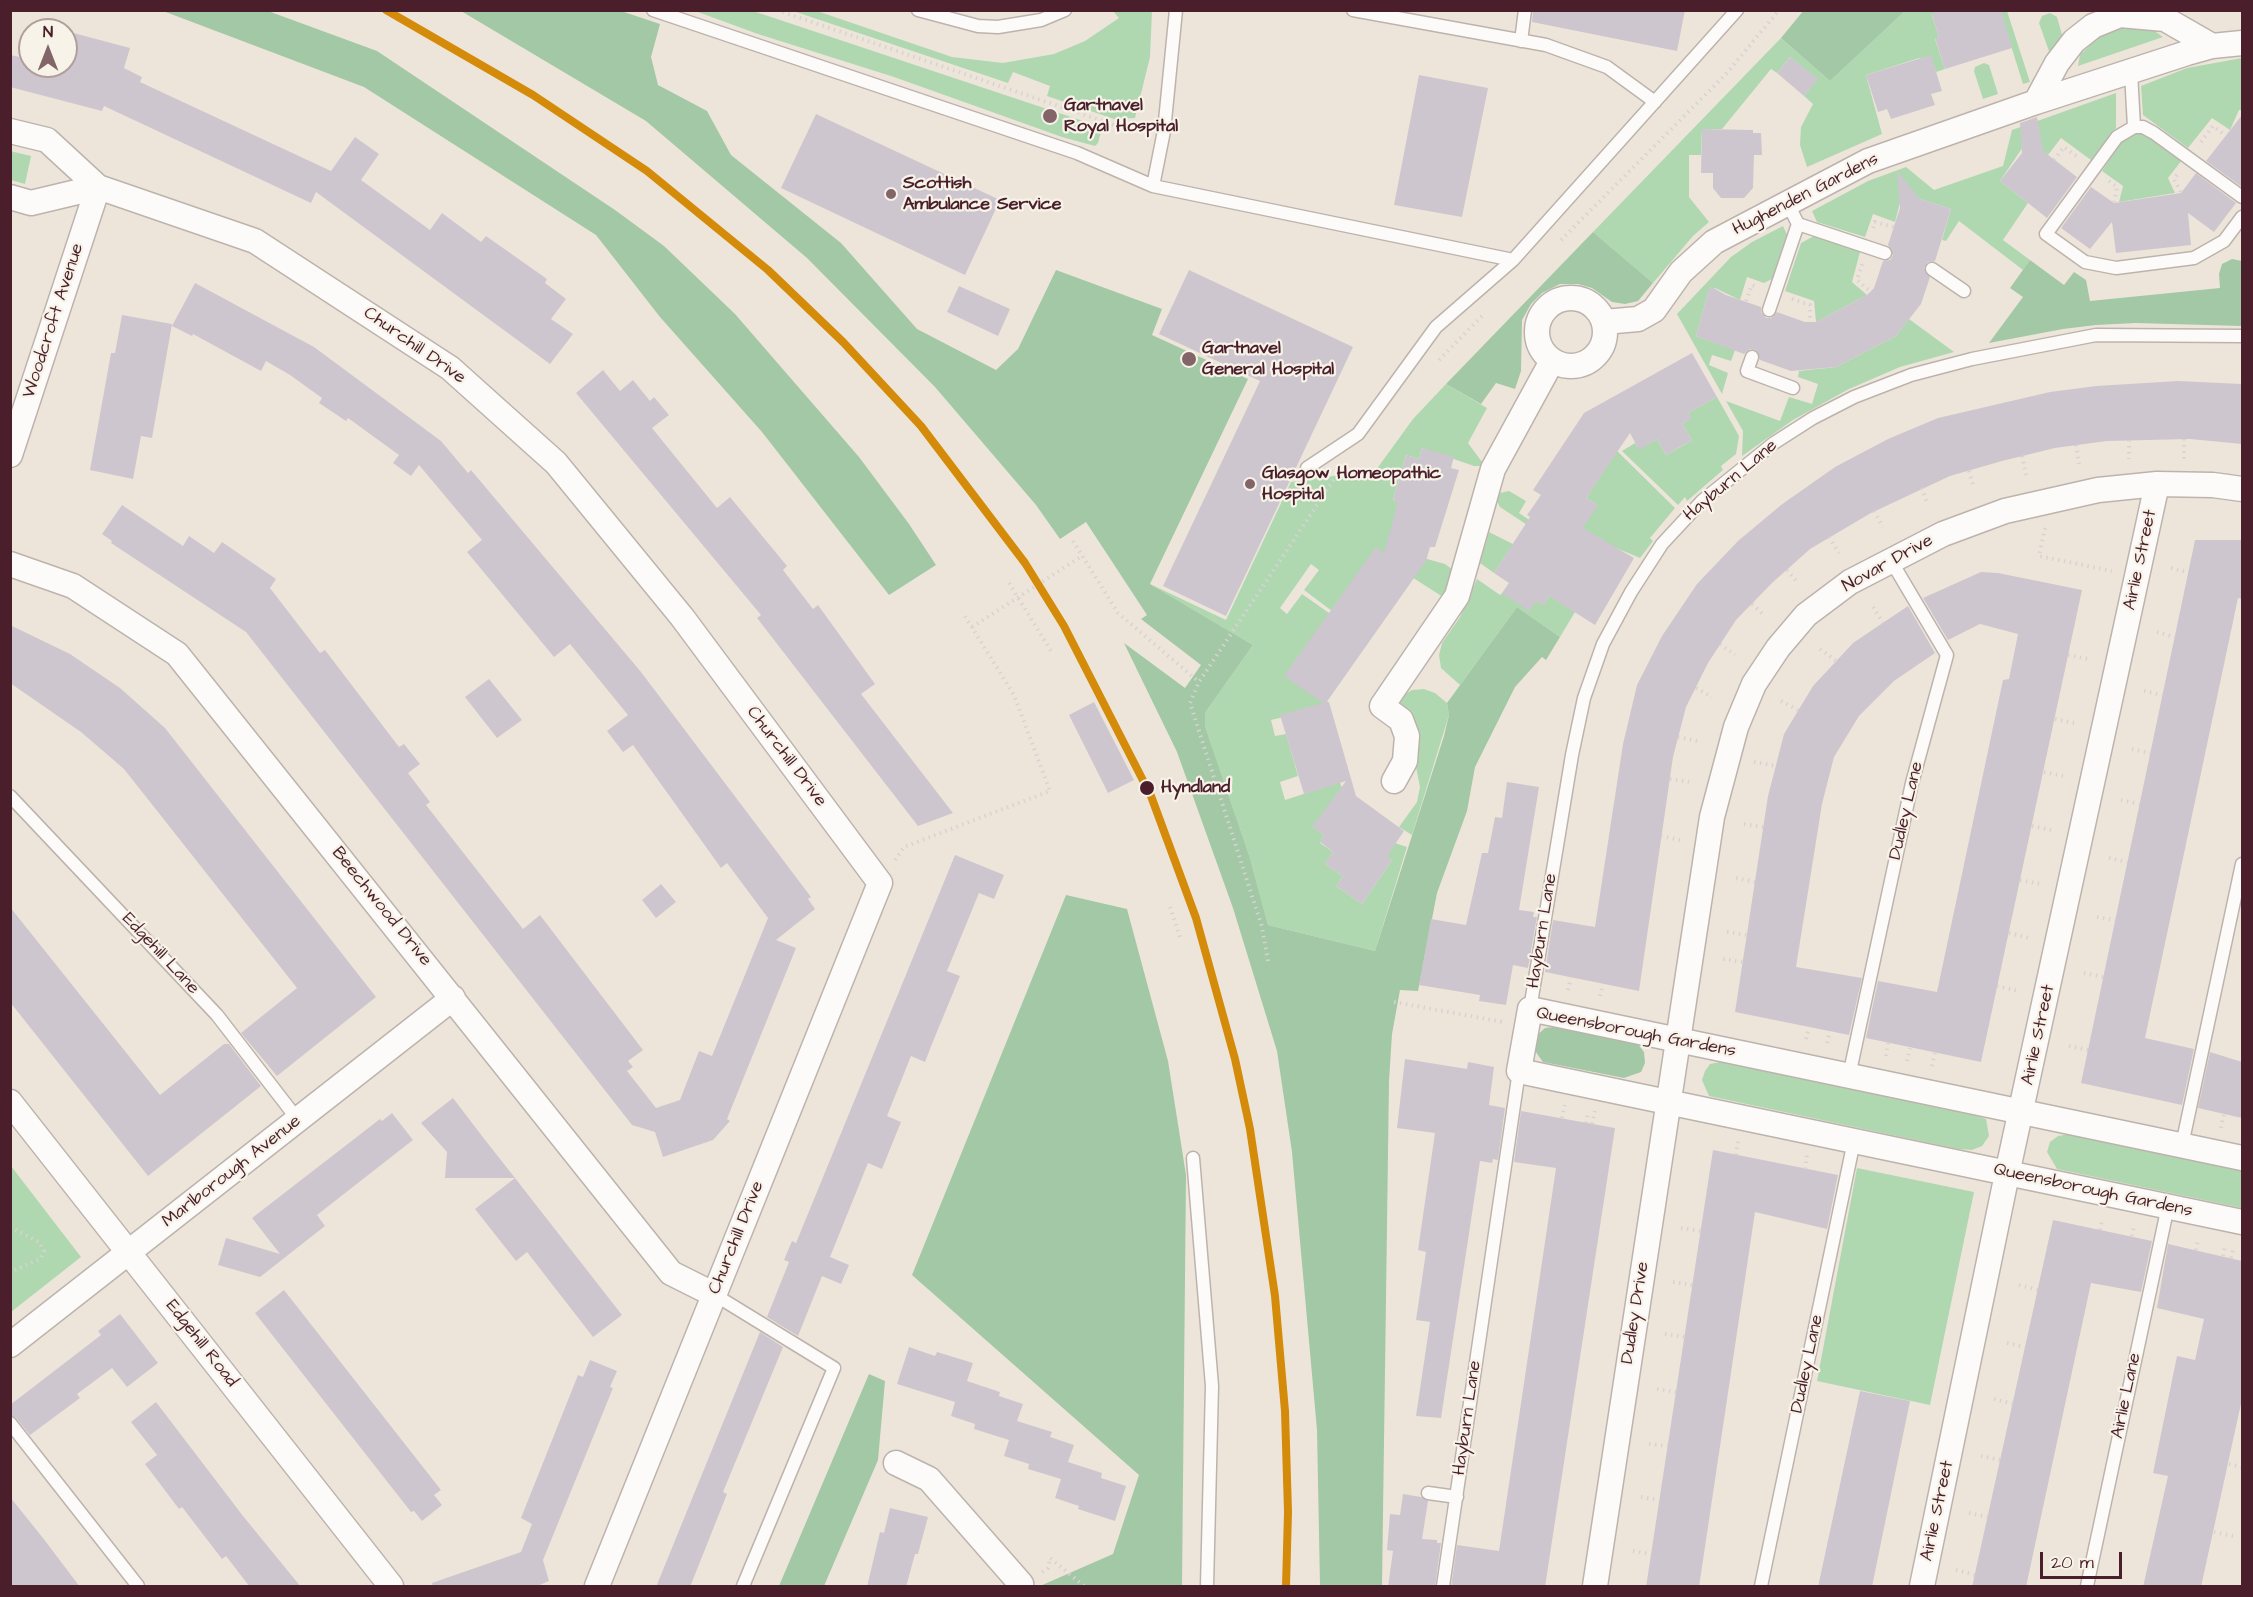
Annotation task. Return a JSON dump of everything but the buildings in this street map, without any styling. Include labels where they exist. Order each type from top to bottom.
[{"type":"street","points":[[2036,102],[2057,63],[2074,41],[2093,26],[2120,15],[2165,20],[2212,46]]},
{"type":"street","name":"Hughenden Gardens","points":[[1604,322],[1638,320],[1654,310],[1681,272],[1714,242],[1868,161],[2036,102],[2212,46],[2242,43]]},
{"type":"street","name":"Churchill Drive","points":[[10,131],[47,140],[98,187],[255,241],[459,376],[564,472],[682,617],[880,882],[597,1587]]},
{"type":"street","points":[[10,197],[31,203],[98,187]]},
{"type":"street","name":"Woodcroft Avenue","points":[[10,455],[98,187]]},
{"type":"street","points":[[1563,299],[1585,301],[1597,309],[1604,322],[1605,339],[1598,354],[1584,364],[1568,367],[1552,362],[1542,351],[1536,337],[1538,323],[1544,310],[1563,299]]},
{"type":"street","points":[[1394,781],[1405,761],[1407,736],[1401,720],[1382,706],[1457,596],[1493,470],[1552,362]]},
{"type":"street","name":"Novar Drive","points":[[1678,1040],[1712,818],[1736,727],[1754,684],[1778,648],[1806,615],[1850,582],[1890,560],[1943,534],[2005,512],[2098,490],[2157,484],[2213,485],[2242,489]]},
{"type":"street","name":"Airlie Street","points":[[1922,1587],[2007,1174],[2157,484]]},
{"type":"street","name":"Beechwood Drive","points":[[10,564],[73,586],[177,654],[671,1273],[714,1295]]},
{"type":"street","name":"Marlborough Avenue","points":[[10,1345],[453,998]]},
{"type":"street","name":"Queensborough Gardens","points":[[2242,1158],[1678,1040],[1528,1018],[1519,1071],[2242,1222]]},
{"type":"street","name":"Dudley Drive","points":[[1595,1587],[1678,1040]]},
{"type":"street","name":"Edgehill Road","points":[[10,1102],[391,1587]]},
{"type":"street","points":[[896,1463],[928,1479],[1021,1586]]},
{"type":"lane","points":[[653,10],[669,13],[1077,153],[1153,186],[1513,260]]},
{"type":"lane","points":[[918,10],[978,26],[998,27],[1041,20],[1065,10]]},
{"type":"lane","points":[[1153,186],[1164,131],[1176,10]]},
{"type":"lane","points":[[1353,10],[1546,45],[1607,67],[1655,102]]},
{"type":"lane","points":[[1521,41],[1525,10]]},
{"type":"lane","points":[[1307,468],[1327,457],[1358,434],[1436,327],[1513,260],[1737,10]]},
{"type":"lane","points":[[2131,72],[2134,128]]},
{"type":"lane","points":[[2242,197],[2154,133],[2144,128],[2134,128],[2124,130],[2117,137],[2046,234],[2085,262],[2116,268],[2194,258],[2224,242],[2242,217]]},
{"type":"lane","points":[[1787,202],[1798,224],[1885,253]]},
{"type":"lane","points":[[1769,310],[1798,224]]},
{"type":"lane","points":[[1932,269],[1964,291]]},
{"type":"lane","name":"Hayburn Lane","points":[[1528,1018],[1572,755],[1588,687],[1603,644],[1631,592],[1662,544],[1702,501],[1774,443],[1813,418],[1854,397],[1911,375],[1972,359],[2096,335],[2242,336]]},
{"type":"lane","points":[[1752,357],[1747,371],[1793,388]]},
{"type":"lane","name":"Dudley Lane","points":[[1849,1076],[1912,783],[1947,656],[1890,560]]},
{"type":"lane","name":"Edgehill Lane","points":[[10,796],[217,1014],[298,1120]]},
{"type":"lane","points":[[2182,1145],[2242,864]]},
{"type":"lane","name":"Hayburn Lane","points":[[1443,1587],[1519,1071]]},
{"type":"lane","name":"Dudley Lane","points":[[1761,1587],[1854,1141]]},
{"type":"lane","points":[[1193,1158],[1212,1386],[1207,1581]]},
{"type":"lane","name":"Airlie Lane","points":[[2087,1587],[2168,1206]]},
{"type":"lane","points":[[714,1295],[834,1368],[743,1587]]},
{"type":"lane","points":[[10,1423],[138,1587]]},
{"type":"lane","points":[[1428,1493],[1457,1497]]},
{"type":"path","points":[[777,10],[1117,126],[1164,131]]},
{"type":"path","points":[[1268,960],[1262,927],[1190,704],[1199,682],[1357,446],[1358,434]]},
{"type":"path","points":[[2129,440],[2129,459]]},
{"type":"path","points":[[2184,440],[2184,459]]},
{"type":"path","points":[[2076,446],[2079,464]]},
{"type":"path","points":[[2022,456],[2026,475]]},
{"type":"path","points":[[1969,471],[1974,488]]},
{"type":"path","points":[[1922,488],[1928,505]]},
{"type":"path","points":[[2051,500],[2039,556],[2137,576]]},
{"type":"path","points":[[1874,512],[1883,527]]},
{"type":"path","points":[[1829,537],[1839,553]]},
{"type":"path","points":[[1073,541],[1118,614],[1199,682]]},
{"type":"path","points":[[972,627],[1082,556]]},
{"type":"path","points":[[2171,568],[2188,572]]},
{"type":"path","points":[[1787,570],[1798,583]]},
{"type":"path","points":[[1010,582],[1051,651]]},
{"type":"path","points":[[1752,604],[1765,616]]},
{"type":"path","points":[[1873,608],[1883,623]]},
{"type":"path","points":[[880,882],[904,848],[1050,791],[1014,695],[963,613]]},
{"type":"path","points":[[2157,632],[2175,636]]},
{"type":"path","points":[[1720,644],[1735,654]]},
{"type":"path","points":[[1820,648],[1836,662]]},
{"type":"path","points":[[2068,654],[2088,659]]},
{"type":"path","points":[[1696,688],[1712,696]]},
{"type":"path","points":[[2145,690],[2162,695]]},
{"type":"path","points":[[1781,701],[1798,710]]},
{"type":"path","points":[[2055,719],[2074,723]]},
{"type":"path","points":[[1678,737],[1697,741]]},
{"type":"path","points":[[2132,749],[2150,753]]},
{"type":"path","points":[[1754,762],[1776,766]]},
{"type":"path","points":[[2044,772],[2063,776]]},
{"type":"path","points":[[1670,779],[1689,782]]},
{"type":"path","points":[[2121,800],[2139,804]]},
{"type":"path","points":[[1744,824],[1763,827]]},
{"type":"path","points":[[2032,826],[2051,830]]},
{"type":"path","points":[[1661,836],[1680,840]]},
{"type":"path","points":[[2109,858],[2127,862]]},
{"type":"path","points":[[1736,878],[1755,882]]},
{"type":"path","points":[[2020,880],[2040,884]]},
{"type":"path","points":[[1170,906],[1180,937]]},
{"type":"path","points":[[2097,917],[2115,920]]},
{"type":"path","points":[[1727,932],[1747,935]]},
{"type":"path","points":[[2009,933],[2029,938]]},
{"type":"path","points":[[1723,959],[1743,962]]},
{"type":"path","points":[[2084,973],[2103,977]]},
{"type":"path","points":[[1568,990],[1571,978]]},
{"type":"path","points":[[1600,996],[1603,984]]},
{"type":"path","points":[[1997,986],[2018,990]]},
{"type":"path","points":[[1394,1002],[1528,1018]]},
{"type":"path","points":[[1806,1039],[1809,1026]]},
{"type":"path","points":[[1827,1043],[1830,1031]]},
{"type":"path","points":[[1886,1056],[1888,1043]]},
{"type":"path","points":[[2069,1046],[2088,1050]]},
{"type":"path","points":[[1907,1061],[1910,1048]]},
{"type":"path","points":[[1932,1066],[1935,1053]]},
{"type":"path","points":[[1562,1118],[1565,1104]]},
{"type":"path","points":[[1586,1123],[1588,1109]]},
{"type":"path","points":[[1592,1124],[1595,1110]]},
{"type":"path","points":[[2221,1128],[2224,1114]]},
{"type":"path","points":[[1736,1155],[1738,1140]]},
{"type":"path","points":[[1805,1169],[1807,1154]]},
{"type":"path","points":[[2100,1230],[2103,1217]]},
{"type":"path","points":[[2132,1236],[2134,1224]]},
{"type":"path","points":[[10,1227],[39,1242],[44,1251],[40,1259],[10,1272]]},
{"type":"path","points":[[1681,1228],[1701,1231]]},
{"type":"path","points":[[2196,1250],[2199,1237]]},
{"type":"path","points":[[2223,1256],[2225,1243]]},
{"type":"path","points":[[2231,1258],[2234,1245]]},
{"type":"path","points":[[1673,1282],[1692,1285]]},
{"type":"path","points":[[2019,1285],[2038,1290]]},
{"type":"path","points":[[1665,1334],[1685,1337]]},
{"type":"path","points":[[2007,1343],[2025,1347]]},
{"type":"path","points":[[1657,1389],[1676,1392]]},
{"type":"path","points":[[1994,1399],[2013,1404]]},
{"type":"path","points":[[1649,1444],[1668,1446]]},
{"type":"path","points":[[1981,1456],[2000,1460]]},
{"type":"path","points":[[2229,1464],[2242,1467]]},
{"type":"path","points":[[1641,1497],[1659,1500]]},
{"type":"path","points":[[1969,1513],[1988,1517]]},
{"type":"path","points":[[2214,1532],[2233,1536]]},
{"type":"path","points":[[1633,1551],[1651,1554]]},
{"type":"path","points":[[1021,1586],[1048,1568],[1050,1558],[1084,1587]]},
{"type":"path","points":[[1956,1570],[1975,1575]]},
{"type":"green space","points":[[1804,10],[1905,11],[1830,81],[1781,38]]},
{"type":"green space","points":[[163,11],[268,11],[377,51],[615,210],[664,246],[735,314],[859,457],[909,524],[936,565],[889,595],[762,432],[660,317],[596,235],[364,87]]},
{"type":"green space","points":[[461,11],[621,11],[660,24],[651,57],[658,85],[707,111],[731,155],[841,243],[917,329],[996,370],[1018,349],[1056,270],[1162,309],[1152,335],[1248,379],[1150,584],[1253,645],[1205,713],[1205,726],[1250,858],[1268,925],[1375,951],[1444,736],[1449,715],[1447,703],[1517,607],[1560,637],[1546,660],[1542,657],[1515,687],[1475,767],[1467,811],[1437,893],[1418,991],[1400,990],[1392,1034],[1389,1081],[1382,1586],[1320,1586],[1317,1430],[1292,1152],[1277,1051],[1233,908],[1177,752],[1124,643],[1185,688],[1201,665],[1141,619],[1147,615],[1086,522],[1060,539],[1036,505],[935,387],[807,258],[646,121]]},
{"type":"green space","points":[[695,11],[753,11],[1098,126],[1101,132],[1098,143],[1095,146],[1062,137],[894,77],[758,34]]},
{"type":"green space","points":[[793,11],[817,11],[952,57],[1003,63],[1054,54],[1085,41],[1119,18],[1113,11],[1152,11],[1150,57],[1135,118],[1114,119],[1047,96],[1050,86],[1013,72],[1008,83]]},
{"type":"green space","points":[[1905,11],[1945,11],[1932,15],[1939,37],[1935,39],[1945,69],[1936,72],[1931,58],[1919,58],[1866,75],[1882,134],[1807,167],[1800,145],[1801,127],[1813,104],[1804,96],[1817,79],[1790,57],[1777,73],[1771,69],[1722,129],[1702,129],[1701,155],[1689,155],[1689,197],[1709,222],[1693,236],[1653,283],[1593,232],[1781,38],[1830,81]]},
{"type":"green space","points":[[1995,11],[2007,11],[2030,82],[2023,84],[2002,17]]},
{"type":"green space","points":[[2050,13],[2057,17],[2063,38],[2050,54],[2039,23],[2042,16]]},
{"type":"green space","points":[[2119,27],[2149,27],[2163,37],[2078,66],[2080,55],[2100,35]]},
{"type":"green space","points":[[2242,58],[2242,110],[2239,110],[2230,130],[2212,118],[2188,148],[2143,115],[2141,86],[2187,68]]},
{"type":"green space","points":[[1984,63],[1989,65],[1998,94],[1983,99],[1974,71],[1975,67]]},
{"type":"green space","points":[[2116,93],[2116,128],[2091,160],[2061,138],[2048,155],[2027,141],[2000,181],[2028,203],[2003,240],[2030,260],[2023,270],[1959,221],[1946,241],[1942,240],[1951,209],[1920,199],[1902,195],[1895,222],[1873,214],[1865,237],[1817,222],[1812,211],[1868,181],[1906,167],[1934,190],[2003,166],[2012,130]]},
{"type":"green space","points":[[2136,133],[2145,133],[2182,160],[2168,178],[2175,193],[2119,202],[2123,186],[2102,171],[2121,142]]},
{"type":"green space","points":[[10,151],[31,156],[25,184],[11,180]]},
{"type":"green space","points":[[1783,226],[1788,237],[1772,279],[1764,283],[1747,277],[1740,300],[1715,288],[1709,290],[1696,336],[1735,350],[1731,361],[1712,355],[1709,365],[1728,373],[1722,394],[1677,314],[1731,257],[1752,242]]},
{"type":"green space","points":[[1593,232],[1653,283],[1638,301],[1625,304],[1612,302],[1592,288],[1578,284],[1560,284],[1542,293],[1531,304],[1522,320],[1521,371],[1515,389],[1496,383],[1481,404],[1446,384]]},
{"type":"green space","points":[[1814,236],[1860,252],[1852,282],[1867,295],[1816,322],[1814,301],[1785,291],[1801,243]]},
{"type":"green space","points":[[2232,259],[2242,261],[2242,326],[2136,323],[2096,325],[1989,343],[2023,297],[2010,288],[2030,260],[2064,285],[2074,272],[2086,280],[2090,301],[2220,288],[2219,274],[2222,264]]},
{"type":"green space","points":[[1909,319],[1954,352],[1900,367],[1849,389],[1793,420],[1742,456],[1743,431],[1726,401],[1780,421],[1789,397],[1812,404],[1818,384],[1798,377],[1799,371],[1836,367],[1896,336]]},
{"type":"green space","points":[[1446,384],[1487,408],[1468,443],[1485,466],[1474,466],[1422,448],[1419,459],[1406,455],[1393,500],[1407,505],[1395,550],[1445,564],[1453,570],[1443,597],[1407,574],[1332,611],[1304,590],[1319,570],[1311,564],[1280,608],[1287,614],[1302,594],[1329,613],[1327,701],[1330,706],[1271,720],[1275,736],[1286,734],[1298,776],[1280,782],[1285,800],[1322,788],[1339,777],[1341,786],[1346,789],[1313,827],[1324,835],[1320,843],[1333,852],[1325,864],[1343,876],[1336,886],[1362,904],[1392,860],[1386,856],[1395,843],[1407,847],[1375,951],[1268,925],[1250,858],[1205,726],[1205,713],[1253,645],[1150,584],[1226,620],[1291,482],[1376,470],[1413,419]]},
{"type":"green space","points":[[1717,397],[1739,436],[1736,454],[1721,466],[1723,470],[1687,501],[1685,497],[1678,505],[1622,451],[1635,443],[1639,449],[1657,439],[1666,455],[1682,446],[1692,440],[1682,424],[1691,419],[1688,413]]},
{"type":"green space","points":[[1611,445],[1675,508],[1650,538],[1653,541],[1640,558],[1614,547],[1560,637],[1517,607],[1460,685],[1441,668],[1439,655],[1442,643],[1460,617],[1477,579],[1500,595],[1502,593],[1536,601],[1543,605],[1550,595],[1565,550],[1500,507],[1497,501],[1500,493],[1509,491],[1526,501],[1519,513],[1544,530],[1598,505],[1586,498],[1615,454]]},
{"type":"green space","points":[[1489,532],[1513,544],[1494,573],[1480,563]]},
{"type":"green space","points":[[1424,689],[1435,693],[1447,703],[1449,715],[1412,835],[1399,827],[1417,802],[1420,787],[1414,757],[1418,734],[1414,719],[1396,707],[1404,695],[1412,690]]},
{"type":"green space","points":[[1066,895],[1127,909],[1168,1061],[1186,1175],[1182,1586],[1040,1586],[1113,1554],[1139,1475],[912,1275]]},
{"type":"green space","points":[[1554,1027],[1637,1043],[1644,1052],[1645,1063],[1641,1072],[1624,1078],[1543,1062],[1533,1048],[1535,1037],[1545,1028]]},
{"type":"green space","points":[[1720,1062],[1974,1115],[1986,1119],[1989,1136],[1982,1146],[1972,1150],[1958,1149],[1709,1096],[1702,1080],[1710,1064]]},
{"type":"green space","points":[[2070,1134],[2242,1170],[2242,1208],[2057,1169],[2047,1152],[2050,1142],[2058,1136]]},
{"type":"green space","points":[[11,1166],[81,1257],[11,1312]]},
{"type":"green space","points":[[1857,1168],[1974,1192],[1930,1405],[1817,1381]]},
{"type":"green space","points":[[869,1374],[885,1381],[878,1460],[824,1586],[779,1586]]},
{"type":"transit line","points":[[386,10],[533,95],[647,171],[768,270],[843,342],[921,426],[1025,563],[1064,626],[1151,796],[1196,918],[1235,1059],[1250,1129],[1275,1296],[1285,1411],[1288,1512],[1286,1586]]},
{"type":"place","name":"Gartnavel Royal Hospital","points":[[1050,116]]},
{"type":"place","name":"Scottish Ambulance Service","points":[[891,194]]},
{"type":"place","name":"Gartnavel General Hospital","points":[[1189,359]]},
{"type":"place","name":"Glasgow Homeopathic Hospital","points":[[1250,484]]},
{"type":"place","name":"Hyndland","points":[[1147,788]]}]
